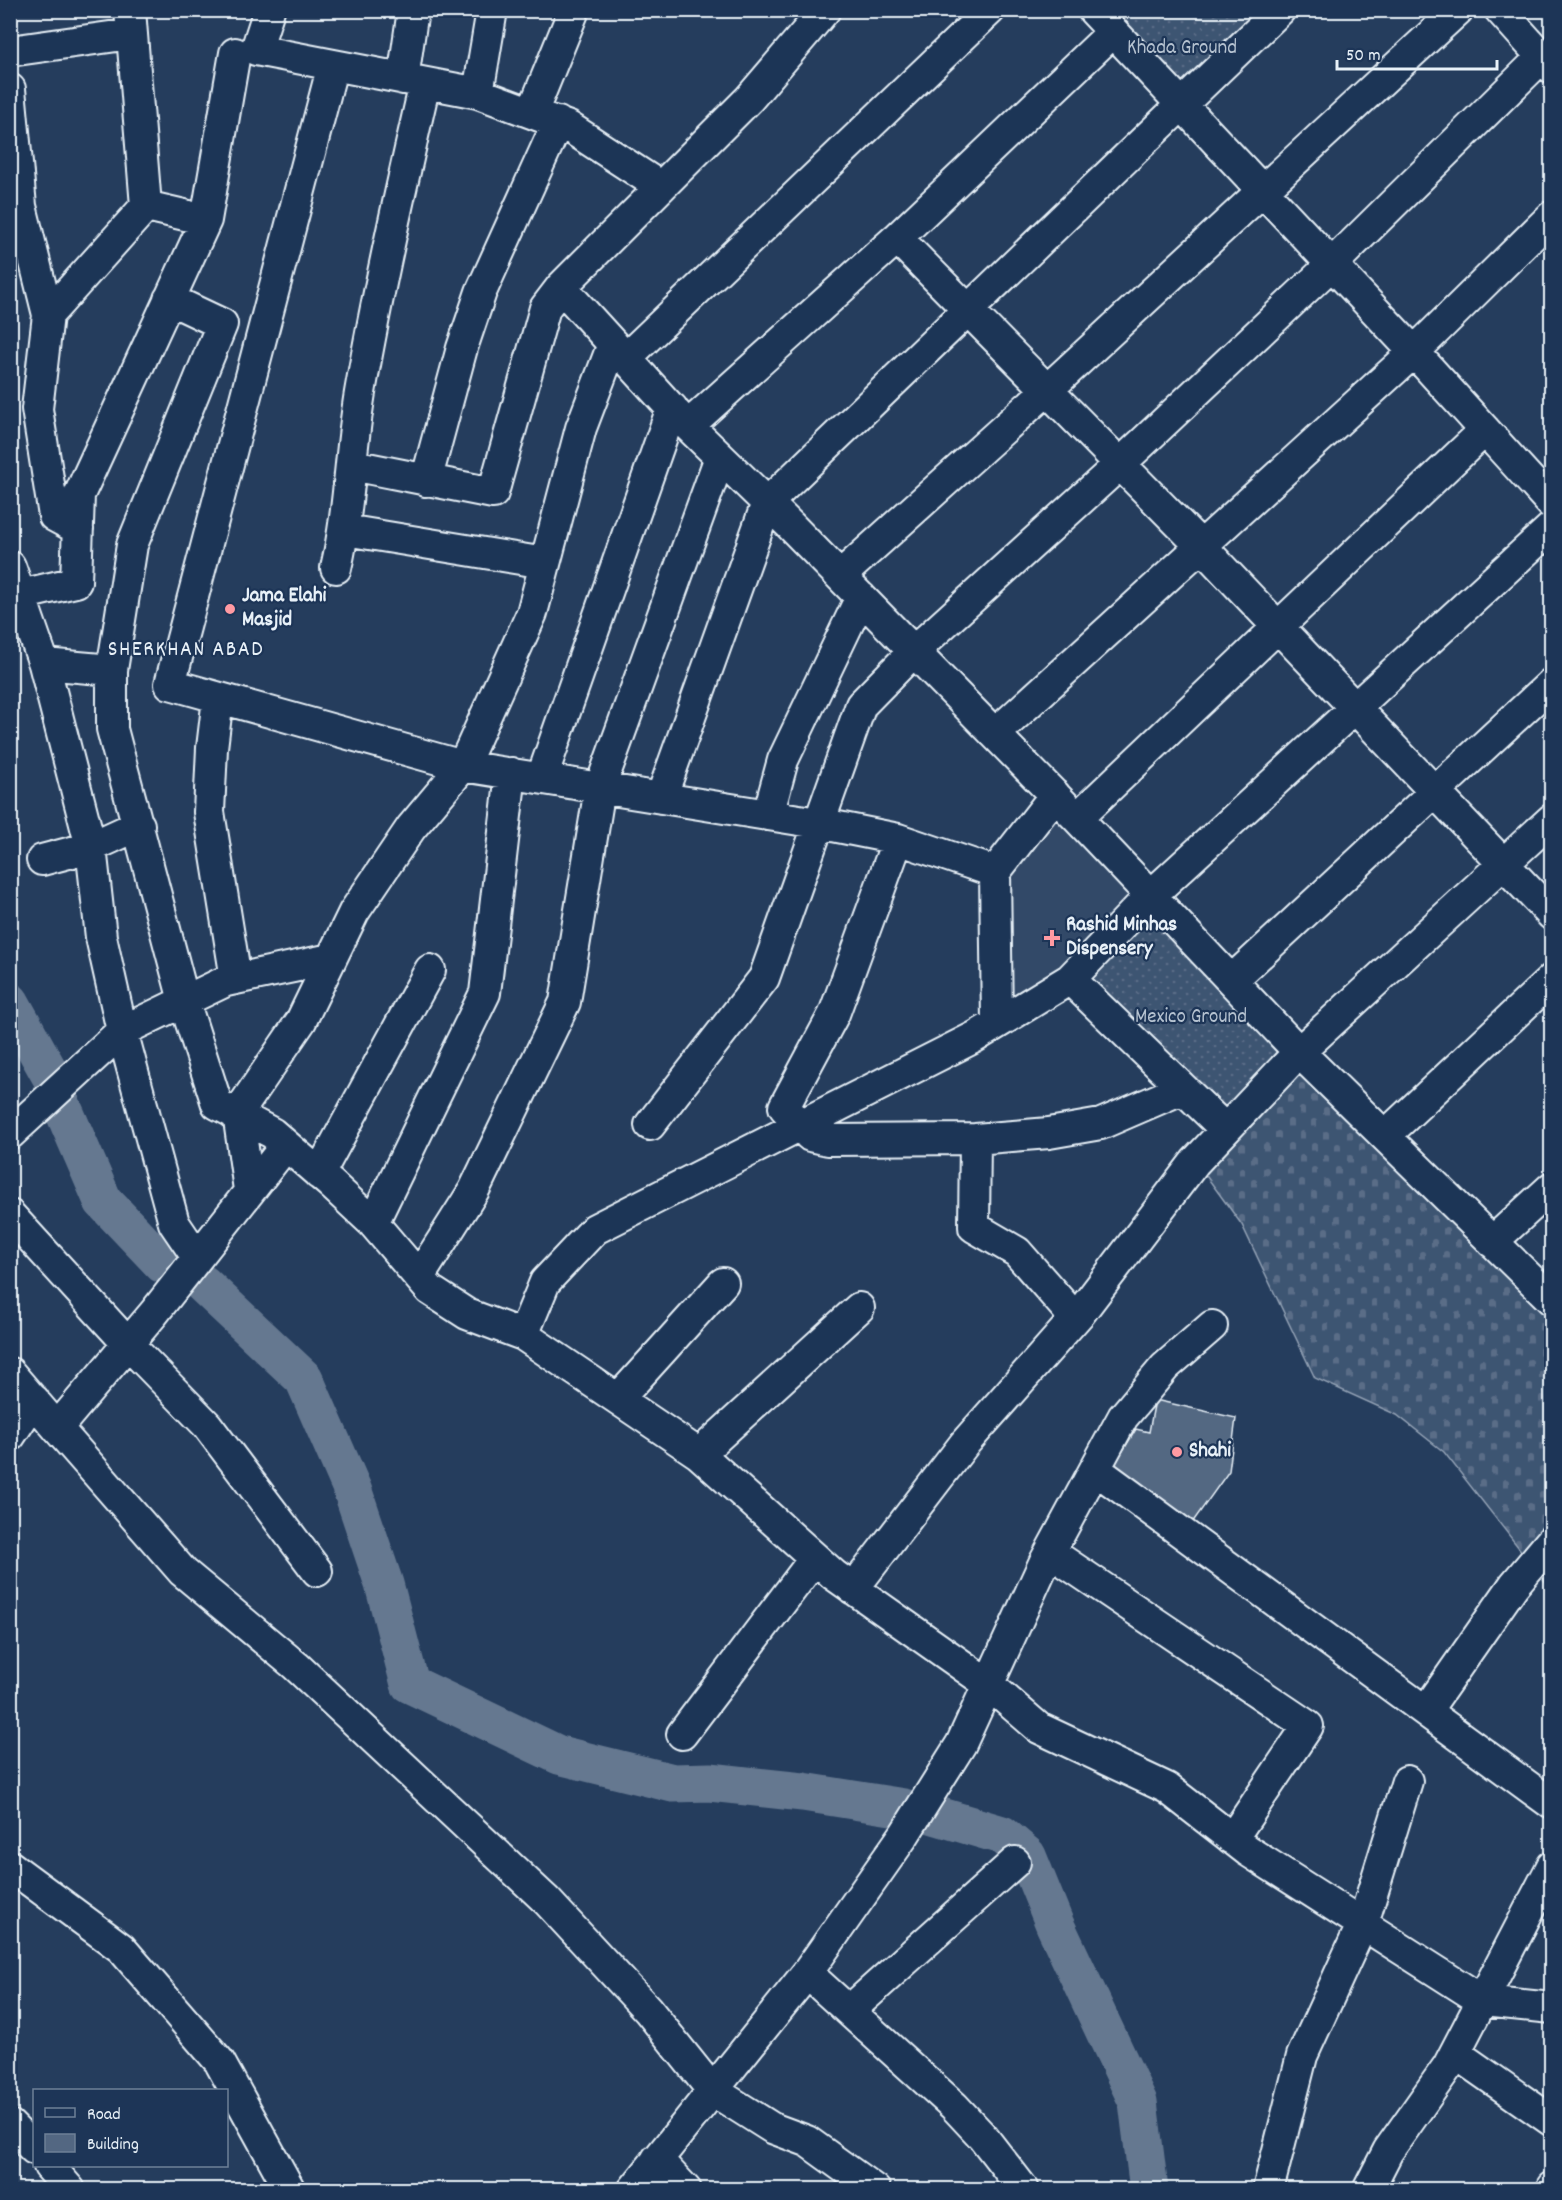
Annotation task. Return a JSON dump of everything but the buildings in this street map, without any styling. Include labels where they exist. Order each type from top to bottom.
[{"type":"street","points":[[269,10],[256,50],[478,93],[569,127],[661,187]]},
{"type":"street","points":[[336,568],[345,530],[360,390],[414,81],[413,10]]},
{"type":"street","points":[[478,93],[492,10]]},
{"type":"street","points":[[426,481],[462,348],[545,118],[574,10]]},
{"type":"street","points":[[352,465],[493,493],[545,308],[561,287],[749,99],[825,10]]},
{"type":"street","points":[[249,1190],[238,1113],[301,1021],[354,912],[411,828],[463,766],[532,613],[581,429],[619,351],[990,10]]},
{"type":"street","points":[[1093,10],[1112,33],[1414,352],[1551,504]]},
{"type":"street","points":[[661,798],[767,503],[1280,10]]},
{"type":"street","points":[[840,576],[1047,390],[1458,10]]},
{"type":"street","points":[[651,1125],[764,978],[861,705],[914,651],[1120,464],[1547,62],[1500,10]]},
{"type":"street","points":[[10,51],[130,22],[146,206],[48,315]]},
{"type":"street","points":[[542,777],[680,417],[897,238],[1112,33]]},
{"type":"street","points":[[19,602],[76,582],[79,495],[206,220],[235,53]]},
{"type":"street","points":[[333,65],[170,684],[463,766],[818,823],[898,839],[995,872]]},
{"type":"street","points":[[10,89],[21,207],[48,315],[37,409],[54,516],[78,529]]},
{"type":"street","points":[[146,206],[206,220]]},
{"type":"street","points":[[995,734],[1414,352],[1551,216]]},
{"type":"street","points":[[897,238],[1200,545],[1551,915]]},
{"type":"street","points":[[561,287],[680,417],[1055,795],[1149,897],[1232,980],[1299,1052],[1386,1135],[1551,1300]]},
{"type":"street","points":[[169,299],[222,324],[132,545],[112,670],[112,729],[184,1001],[217,1104],[238,1113],[272,1133],[319,1174],[374,1223],[430,1290],[467,1314],[523,1335],[699,1454],[814,1558],[987,1683],[1039,1728],[1167,1788],[1232,1839],[1483,2001],[1551,2008]]},
{"type":"street","points":[[1077,818],[1485,430]]},
{"type":"street","points":[[419,1277],[474,1190],[565,1002],[600,788],[720,457]]},
{"type":"street","points":[[523,1335],[545,1282],[595,1229],[997,1023],[1070,979],[1149,897],[1551,527]]},
{"type":"street","points":[[345,530],[545,563]]},
{"type":"street","points":[[10,566],[19,602],[44,664],[92,847],[101,937],[122,1031],[174,1223],[197,1257]]},
{"type":"street","points":[[768,815],[783,760],[861,597]]},
{"type":"street","points":[[44,664],[112,670]]},
{"type":"street","points":[[1232,980],[1551,684]]},
{"type":"street","points":[[218,698],[212,748],[209,812],[236,979]]},
{"type":"street","points":[[374,1223],[485,993],[511,773]]},
{"type":"street","points":[[997,1023],[995,872],[1055,795]]},
{"type":"street","points":[[854,1589],[965,1443],[1075,1318],[1195,1162],[1299,1052],[1551,819]]},
{"type":"street","points":[[42,860],[92,847],[138,825]]},
{"type":"street","points":[[898,839],[834,1014],[784,1107],[810,1136],[828,1140],[975,1139],[1049,1133],[1101,1124],[1182,1089]]},
{"type":"street","points":[[11,1132],[122,1031],[226,981],[331,959]]},
{"type":"street","points":[[319,1174],[430,970]]},
{"type":"street","points":[[1070,979],[1225,1129]]},
{"type":"street","points":[[1386,1135],[1551,979]]},
{"type":"street","points":[[975,1139],[974,1227],[1017,1252],[1075,1318]]},
{"type":"street","points":[[57,1428],[128,1344],[286,1146]]},
{"type":"street","points":[[1492,1242],[1551,1187]]},
{"type":"street","points":[[10,1215],[128,1344],[207,1425],[317,1571]]},
{"type":"street","points":[[618,1398],[723,1283]]},
{"type":"street","points":[[699,1454],[859,1308]]},
{"type":"street","points":[[633,2190],[807,1973],[904,1835],[961,1744],[987,1683],[1050,1552],[1123,1417],[1166,1367],[1212,1326]]},
{"type":"street","points":[[10,1373],[183,1572],[296,1666],[547,1901],[648,2010],[712,2090],[772,2128],[807,2141],[875,2190]]},
{"type":"street","points":[[10,1436],[34,1400]]},
{"type":"street","points":[[1095,1469],[1551,1804]]},
{"type":"street","points":[[1426,1711],[1514,1585],[1551,1540]]},
{"type":"street","points":[[1050,1552],[1308,1726],[1232,1839]]},
{"type":"street","points":[[682,1734],[814,1558]]},
{"type":"street","points":[[1268,2190],[1302,2056],[1363,1923],[1407,1781]]},
{"type":"street","points":[[849,2011],[1015,1862]]},
{"type":"street","points":[[10,1866],[122,1948],[219,2061],[290,2190]]},
{"type":"street","points":[[1368,2190],[1388,2151],[1455,2053],[1551,1866]]},
{"type":"street","points":[[807,1973],[954,2106],[1024,2190]]},
{"type":"street","points":[[1455,2053],[1551,2121]]},
{"type":"street","points":[[10,2125],[33,2148]]},
{"type":"street","points":[[657,2159],[686,2190]]},
{"type":"street","points":[[50,2167],[70,2190]]},
{"type":"shaded area","name":"Rashid Minhas Dispensery","points":[[1055,795],[1147,897],[997,1023],[995,872]]},
{"type":"green space","name":"Khada Ground","points":[[1093,11],[1279,11],[1182,103]]},
{"type":"green space","name":"Mexico Ground","points":[[1147,897],[1297,1053],[1224,1126],[1073,976]]},
{"type":"green space","points":[[1298,1055],[1551,1300],[1551,1589],[1444,1452],[1397,1415],[1315,1378],[1242,1225],[1196,1162]]},
{"type":"waterway","points":[[10,1002],[51,1076]]},
{"type":"waterway","points":[[61,1104],[103,1201],[163,1264]]},
{"type":"waterway","points":[[203,1284],[304,1379],[352,1489],[384,1584],[410,1684],[559,1755],[673,1783],[710,1782],[803,1792],[904,1808]]},
{"type":"waterway","points":[[931,1814],[1002,1835],[1027,1856],[1055,1925],[1138,2102],[1149,2190]]},
{"type":"place","name":"Jama Elahi Masjid","points":[[230,609]]},
{"type":"place","name":"Rashid Minhas Dispensery","points":[[1052,938]]},
{"type":"place","name":"Shahi","points":[[1177,1452]]},
{"type":"district","name":"SHERKHAN ABAD","points":[[186,650]]}]
